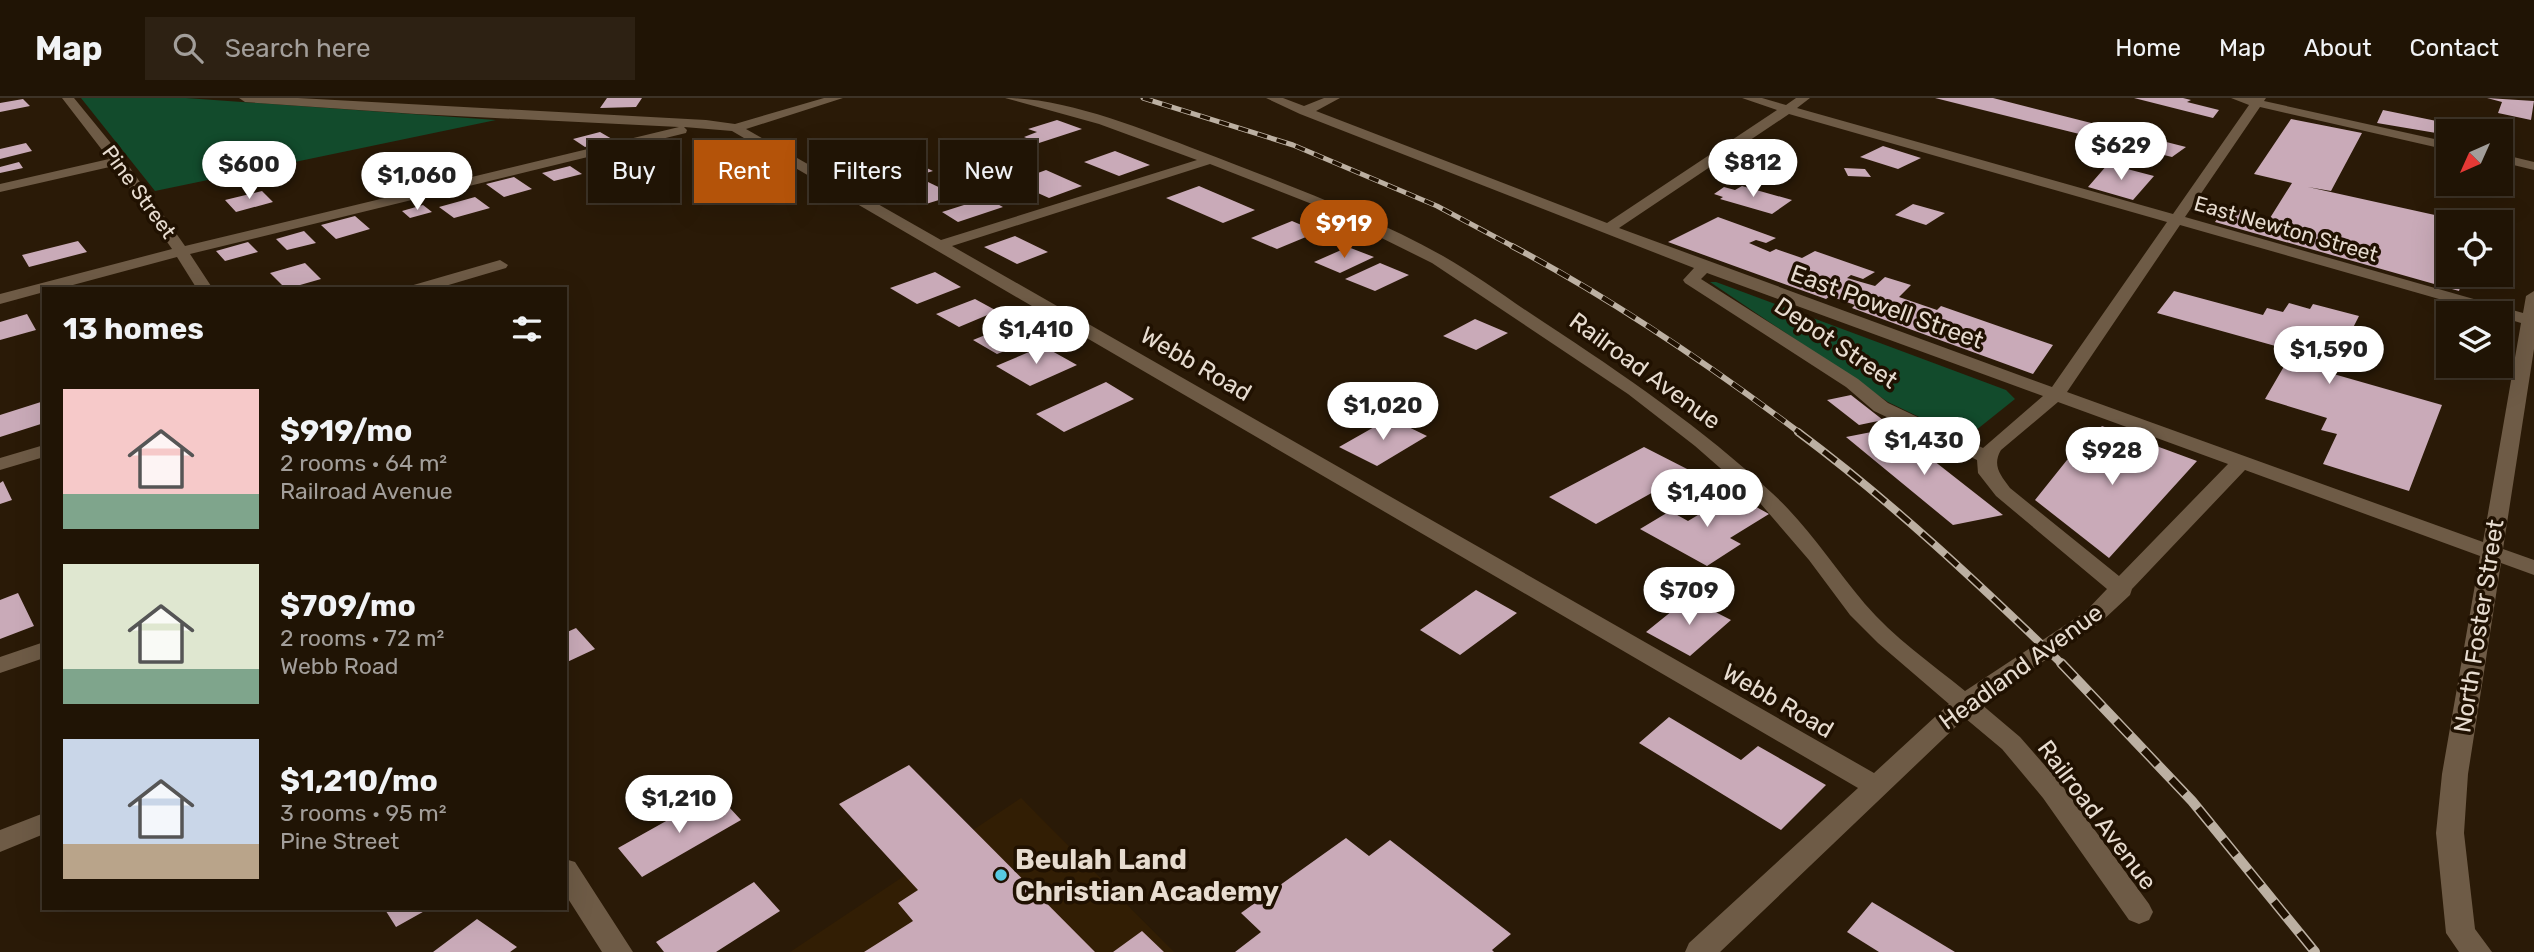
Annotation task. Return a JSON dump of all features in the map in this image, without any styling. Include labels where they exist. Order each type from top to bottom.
[{"type":"street","name":"Pine Street","points":[[68,98],[118,161],[182,251],[204,287]]},
{"type":"street","name":"Webb Road","points":[[257,98],[428,111],[706,124],[735,128],[1875,785]]},
{"type":"street","points":[[735,128],[837,98]]},
{"type":"street","name":"Railroad Avenue","points":[[1011,98],[1104,121],[1213,159],[1322,203],[1438,260],[1633,390],[1702,442],[1767,499],[1817,555],[1858,610],[2011,743],[2044,781],[2139,912]]},
{"type":"street","name":"East Powell Street","points":[[1272,98],[1705,267],[2534,568]]},
{"type":"street","points":[[1304,111],[1334,98]]},
{"type":"street","name":"East Newton Street","points":[[1748,98],[2532,321]]},
{"type":"street","points":[[1607,230],[1804,98]]},
{"type":"street","points":[[2237,98],[2258,100],[2436,143]]},
{"type":"street","points":[[2122,590],[2003,492],[1987,473],[1987,457],[1994,446],[2056,394],[2258,100]]},
{"type":"street","points":[[46,287],[182,251],[706,124]]},
{"type":"street","points":[[941,245],[1213,159]]},
{"type":"street","points":[[0,188],[118,161]]},
{"type":"street","points":[[2513,161],[2534,166]]},
{"type":"street","points":[[423,287],[500,265]]},
{"type":"street","name":"Depot Street","points":[[1705,267],[1691,280],[1852,383],[1881,407],[1987,457]]},
{"type":"street","points":[[0,299],[42,288]]},
{"type":"street","name":"North Foster Street","points":[[2477,952],[2461,933],[2450,833],[2455,774],[2477,649],[2490,552],[2532,321],[2534,296]]},
{"type":"street","points":[[0,464],[42,452]]},
{"type":"street","name":"Headland Avenue","points":[[1700,952],[1964,704],[2074,631],[2122,590],[2242,461]]},
{"type":"street","points":[[0,665],[42,651]]},
{"type":"street","points":[[0,841],[42,824]]},
{"type":"street","points":[[567,873],[618,952]]},
{"type":"shaded area","name":"Beulah Land Christian Academy","points":[[1021,798],[1174,952],[790,952]]},
{"type":"green space","points":[[81,98],[186,98],[496,120],[155,191]]},
{"type":"green space","points":[[1710,282],[2006,390],[2015,399],[1965,439],[1888,402]]},
{"type":"building","points":[[607,98],[642,98],[636,107],[600,108]]},
{"type":"building","points":[[1935,98],[1993,98],[2186,147],[2172,157]]},
{"type":"building","points":[[2134,98],[2183,98],[2191,100],[2187,102],[2219,110],[2213,118]]},
{"type":"building","points":[[2487,98],[2534,101],[2531,120],[2498,113],[2502,102]]},
{"type":"building","points":[[23,99],[30,106],[0,112],[0,103]]},
{"type":"building","points":[[2383,110],[2436,121],[2436,133],[2377,123]]},
{"type":"building","points":[[2291,119],[2362,133],[2331,191],[2308,187],[2436,215],[2436,284],[2215,222],[2226,206],[2270,218],[2292,183],[2254,174]]},
{"type":"building","points":[[1057,120],[1082,129],[1039,143],[1024,137],[1037,132],[1028,129]]},
{"type":"building","points":[[600,132],[612,139],[588,140],[588,146],[585,147],[573,139]]},
{"type":"building","points":[[26,143],[32,151],[0,159],[0,149]]},
{"type":"building","points":[[1883,146],[1921,158],[1898,169],[1860,157]]},
{"type":"building","points":[[1115,151],[1150,165],[1119,176],[1084,162]]},
{"type":"building","points":[[434,157],[450,168],[419,177],[404,165]]},
{"type":"building","points":[[19,162],[23,168],[0,173],[0,167]]},
{"type":"building","points":[[2108,164],[2154,176],[2133,200],[2088,187]]},
{"type":"building","points":[[570,166],[582,174],[554,181],[542,173]]},
{"type":"building","points":[[1844,168],[1865,169],[1871,177],[1848,176]]},
{"type":"building","points":[[1046,170],[1082,186],[1049,198],[1037,193],[1037,173]]},
{"type":"building","points":[[514,177],[532,189],[504,197],[486,184]]},
{"type":"building","points":[[926,183],[940,188],[940,200],[924,203]]},
{"type":"building","points":[[1199,186],[1255,210],[1223,223],[1166,198]]},
{"type":"building","points":[[1742,186],[1792,200],[1772,214],[1720,199],[1723,197],[1714,194],[1724,187],[1735,190]]},
{"type":"building","points":[[262,191],[273,202],[236,212],[225,200]]},
{"type":"building","points":[[475,197],[490,208],[454,218],[439,207]]},
{"type":"building","points":[[970,203],[995,203],[1003,207],[958,222],[942,212]]},
{"type":"building","points":[[1913,204],[1945,213],[1926,225],[1895,215]]},
{"type":"building","points":[[423,205],[432,212],[410,218],[402,211]]},
{"type":"building","points":[[355,216],[370,229],[336,239],[321,225]]},
{"type":"building","points":[[1718,217],[1776,238],[1766,243],[1756,240],[1749,243],[1770,252],[1776,249],[1802,258],[1815,251],[1875,272],[1863,279],[1851,275],[1847,278],[1875,286],[1885,277],[1911,285],[1899,297],[1937,310],[1941,306],[2053,345],[2033,374],[1852,308],[1855,305],[1830,296],[1826,299],[1668,242]]},
{"type":"building","points":[[1292,221],[1318,232],[1277,249],[1251,238]]},
{"type":"building","points":[[304,231],[316,243],[287,250],[276,239]]},
{"type":"building","points":[[1015,236],[1048,252],[1017,264],[984,247]]},
{"type":"building","points":[[78,241],[87,252],[29,267],[22,255]]},
{"type":"building","points":[[248,242],[258,252],[225,261],[216,251]]},
{"type":"building","points":[[1348,247],[1374,257],[1340,273],[1314,262]]},
{"type":"building","points":[[305,263],[321,279],[284,287],[270,273]]},
{"type":"building","points":[[1380,263],[1409,275],[1375,291],[1345,279]]},
{"type":"building","points":[[935,272],[961,287],[917,304],[890,288]]},
{"type":"building","points":[[2445,287],[2460,287],[2459,291]]},
{"type":"building","points":[[2174,291],[2263,315],[2267,308],[2283,312],[2289,303],[2310,309],[2313,304],[2359,316],[2330,373],[2442,405],[2409,491],[2323,464],[2337,434],[2321,430],[2327,418],[2265,399],[2293,351],[2157,313]]},
{"type":"building","points":[[975,299],[997,311],[959,327],[936,314]]},
{"type":"building","points":[[27,314],[36,330],[0,340],[0,322]]},
{"type":"building","points":[[1475,319],[1508,333],[1476,350],[1443,336]]},
{"type":"building","points":[[1005,327],[1030,341],[997,354],[973,340]]},
{"type":"building","points":[[1043,346],[1077,365],[1030,386],[996,366]]},
{"type":"building","points":[[1106,382],[1134,399],[1064,432],[1036,414]]},
{"type":"building","points":[[1851,395],[1883,420],[1859,425],[1827,400]]},
{"type":"building","points":[[42,402],[42,424],[0,437],[0,415]]},
{"type":"building","points":[[1390,418],[1427,436],[1377,466],[1339,447]]},
{"type":"building","points":[[2102,426],[2197,461],[2109,558],[2035,500],[2067,460]]},
{"type":"building","points":[[1892,428],[2003,515],[1953,525],[1846,437]]},
{"type":"building","points":[[1644,447],[1691,471],[1596,524],[1549,497]]},
{"type":"building","points":[[3,481],[12,500],[0,504],[0,483]]},
{"type":"building","points":[[1733,494],[1769,514],[1730,538],[1741,544],[1707,566],[1640,529],[1670,511],[1688,521]]},
{"type":"building","points":[[1476,590],[1517,613],[1460,655],[1420,630]]},
{"type":"building","points":[[18,593],[34,626],[0,639],[0,600]]},
{"type":"building","points":[[1688,598],[1731,620],[1690,656],[1646,632]]},
{"type":"building","points":[[576,628],[595,649],[567,662],[567,632]]},
{"type":"building","points":[[1669,717],[1741,760],[1758,746],[1826,785],[1781,830],[1639,743]]},
{"type":"building","points":[[909,765],[1095,952],[864,952],[913,921],[898,903],[918,890],[839,804]]},
{"type":"building","points":[[716,793],[741,820],[642,877],[618,848]]},
{"type":"building","points":[[1346,838],[1369,856],[1390,840],[1511,934],[1492,950],[1494,952],[1235,952],[1261,932],[1241,913]]},
{"type":"building","points":[[754,882],[780,911],[716,952],[664,952],[656,942]]},
{"type":"building","points":[[1872,902],[1955,952],[1879,952],[1847,932]]},
{"type":"building","points":[[385,910],[426,910],[396,927]]},
{"type":"building","points":[[477,919],[517,947],[510,952],[433,952]]},
{"type":"building","points":[[1142,931],[1164,952],[1113,952]]},
{"type":"railway","points":[[1143,98],[1293,145],[1437,206],[1516,248]]},
{"type":"railway","points":[[1512,246],[1587,288],[1660,334],[1800,433]]},
{"type":"railway","points":[[1798,432],[1901,515],[2062,664]]},
{"type":"railway","points":[[2062,664],[2192,801],[2315,952]]},
{"type":"place","name":"Beulah Land Christian Academy","points":[[1001,875]]}]
